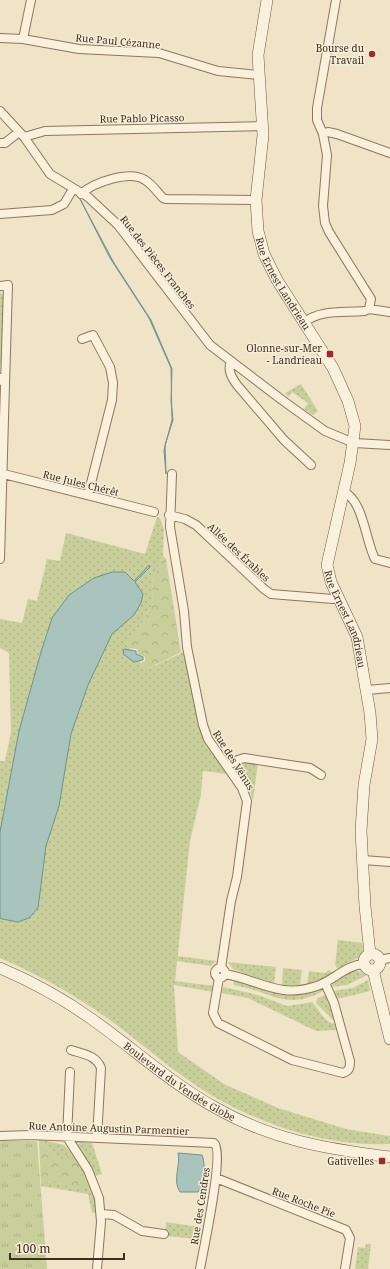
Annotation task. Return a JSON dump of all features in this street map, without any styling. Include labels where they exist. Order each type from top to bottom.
[{"type":"street","points":[[23,39],[31,0]]},
{"type":"street","name":"Rue Ernest Landrieau","points":[[267,0],[258,55],[263,142],[256,200],[258,231],[264,254],[277,280],[303,323],[327,357],[348,401],[355,426],[354,443],[327,565],[328,576],[357,636],[367,690],[372,739],[362,798],[365,906],[380,958]]},
{"type":"street","points":[[336,0],[317,108],[318,124],[323,134],[327,155],[324,206],[325,223],[328,232],[371,299],[369,309]]},
{"type":"street","name":"Rue Paul Cézanne","points":[[0,38],[23,39],[79,49],[159,54],[218,71],[258,75]]},
{"type":"street","name":"Rue des Pièces Franches","points":[[0,111],[21,134],[50,174],[102,209],[118,225],[210,345],[315,424],[333,435],[354,443],[390,445]]},
{"type":"street","name":"Rue Pablo Picasso","points":[[0,143],[5,143],[21,134],[45,131],[262,126]]},
{"type":"street","points":[[323,134],[328,132],[337,134],[390,152]]},
{"type":"street","points":[[81,194],[94,185],[111,179],[139,177],[146,181],[163,198],[256,200]]},
{"type":"street","points":[[0,214],[52,210],[64,204],[73,189]]},
{"type":"street","points":[[0,286],[8,285],[3,381],[0,559]]},
{"type":"street","points":[[303,323],[318,314],[364,312],[369,309],[390,312]]},
{"type":"street","points":[[82,339],[93,335],[110,367],[113,383],[112,400],[88,495]]},
{"type":"street","points":[[231,361],[230,370],[232,378],[237,385],[284,440],[311,465]]},
{"type":"street","name":"Rue Jules Chérêt","points":[[2,474],[154,512]]},
{"type":"street","points":[[169,516],[172,474]]},
{"type":"street","points":[[343,492],[347,493],[357,508],[375,559],[390,563]]},
{"type":"street","name":"Allée des Érables","points":[[169,516],[185,519],[196,525],[271,594],[332,599],[338,597]]},
{"type":"street","name":"Rue des Vénus","points":[[169,516],[175,565],[184,611],[187,647],[203,725],[208,739],[246,795],[247,808],[224,974],[213,1013],[218,1023],[292,1060],[343,1073],[348,1071],[350,1061],[333,999],[325,983]]},
{"type":"street","points":[[367,690],[390,688]]},
{"type":"street","points":[[227,766],[244,758],[310,768],[321,775]]},
{"type":"street","points":[[363,860],[390,862]]},
{"type":"street","points":[[224,974],[267,988],[286,990],[309,989],[325,983],[353,966],[378,966],[380,958]]},
{"type":"street","points":[[368,967],[390,1039]]},
{"type":"street","name":"Boulevard du Vendée Globe","points":[[0,968],[39,986],[72,1006],[190,1092],[232,1117],[265,1131],[304,1143],[342,1151],[376,1154],[390,1157]]},
{"type":"street","points":[[71,1050],[98,1060],[101,1068],[97,1138]]},
{"type":"street","points":[[70,1072],[67,1137],[94,1182],[101,1214],[97,1269]]},
{"type":"street","name":"Rue Antoine Augustin Parmentier","points":[[0,1136],[30,1135],[210,1142],[217,1145]]},
{"type":"street","name":"Rue des Cendres","points":[[200,1269],[216,1178],[217,1145]]},
{"type":"street","name":"Boulevard du Vendée Globe","points":[[376,1154],[390,1151]]},
{"type":"street","name":"Rue Roche Pie","points":[[216,1178],[346,1230],[350,1238],[345,1269]]},
{"type":"street","points":[[101,1214],[114,1215],[142,1231],[164,1234]]},
{"type":"green space","points":[[0,292],[5,298],[4,347],[0,367]]},
{"type":"green space","points":[[301,384],[318,411],[313,415],[304,409],[308,403],[292,392],[288,397],[285,393]]},
{"type":"green space","points":[[157,517],[160,518],[164,530],[163,556],[152,581],[153,603],[139,628],[126,644],[146,670],[184,652],[203,738],[227,774],[203,771],[201,795],[190,841],[175,981],[214,986],[213,992],[174,985],[178,1052],[224,1084],[278,1108],[346,1129],[390,1136],[390,1144],[343,1142],[320,1138],[275,1125],[231,1106],[187,1079],[118,1026],[76,997],[46,980],[0,958],[0,761],[5,761],[11,732],[9,653],[0,648],[0,619],[22,623],[28,599],[37,601],[47,559],[60,561],[66,533],[145,554]]},
{"type":"green space","points":[[163,556],[166,559],[181,652],[146,670],[141,663],[145,661],[145,657],[138,654],[137,649],[129,648],[126,643],[139,628],[153,603],[152,581]]},
{"type":"green space","points":[[242,761],[258,763],[253,800],[246,782],[236,767]]},
{"type":"green space","points":[[338,940],[362,943],[363,951],[359,957],[338,969],[335,965]]},
{"type":"green space","points":[[177,956],[217,961],[211,966],[177,961]]},
{"type":"green space","points":[[228,962],[276,967],[274,984],[233,969]]},
{"type":"green space","points":[[283,968],[302,970],[300,985],[282,985]]},
{"type":"green space","points":[[329,970],[332,973],[325,978],[307,984],[309,971],[325,973]]},
{"type":"green space","points":[[355,970],[367,975],[347,985],[331,987],[335,981]]},
{"type":"green space","points":[[233,979],[268,991],[286,994],[321,988],[324,988],[325,990],[311,996],[289,1000],[234,985]]},
{"type":"green space","points":[[368,980],[370,991],[337,999],[333,991],[353,988]]},
{"type":"green space","points":[[223,987],[258,995],[287,1006],[312,1002],[325,1019],[329,1022],[337,1024],[338,1028],[335,1030],[316,1031],[248,998],[222,993]]},
{"type":"green space","points":[[327,994],[336,1021],[334,1021],[316,1003],[318,998]]},
{"type":"green space","points":[[39,1139],[64,1145],[70,1151],[58,1162],[52,1152],[39,1143]]},
{"type":"green space","points":[[0,1141],[37,1141],[47,1269],[0,1269]]},
{"type":"green space","points":[[39,1143],[52,1152],[58,1162],[70,1151],[88,1182],[79,1189],[52,1181],[41,1183]]},
{"type":"green space","points":[[80,1143],[92,1143],[102,1174],[95,1176],[77,1145]]},
{"type":"green space","points":[[70,1151],[90,1181],[99,1212],[92,1213],[88,1194],[41,1186],[41,1183],[52,1181],[79,1189]]},
{"type":"green space","points":[[166,1222],[199,1227],[197,1239],[165,1236]]},
{"type":"green space","points":[[366,1244],[371,1244],[368,1269],[355,1269],[358,1247],[365,1248]]},
{"type":"water","points":[[79,197],[114,263],[151,320],[172,369],[171,389],[171,368],[149,318],[110,258]]},
{"type":"water","points":[[172,409],[173,420],[167,439],[172,420]]},
{"type":"water","points":[[165,446],[166,474],[164,450]]},
{"type":"water","points":[[149,565],[150,567],[135,582],[143,594],[141,603],[134,615],[112,634],[88,685],[71,734],[59,806],[46,846],[38,908],[29,918],[18,922],[2,919],[0,918],[0,832],[19,731],[52,618],[69,595],[94,578],[112,572],[125,572],[134,581]]},
{"type":"water","points":[[124,649],[136,651],[136,654],[143,657],[143,660],[134,662],[123,654]]},
{"type":"water","points":[[178,1153],[202,1155],[204,1181],[198,1192],[180,1192],[177,1183]]},
{"type":"place","name":"Bourse du Travail","points":[[372,54]]},
{"type":"place","name":"Olonne-sur-Mer - Landrieau","points":[[330,354]]},
{"type":"place","name":"Gativelles","points":[[382,1161]]}]
